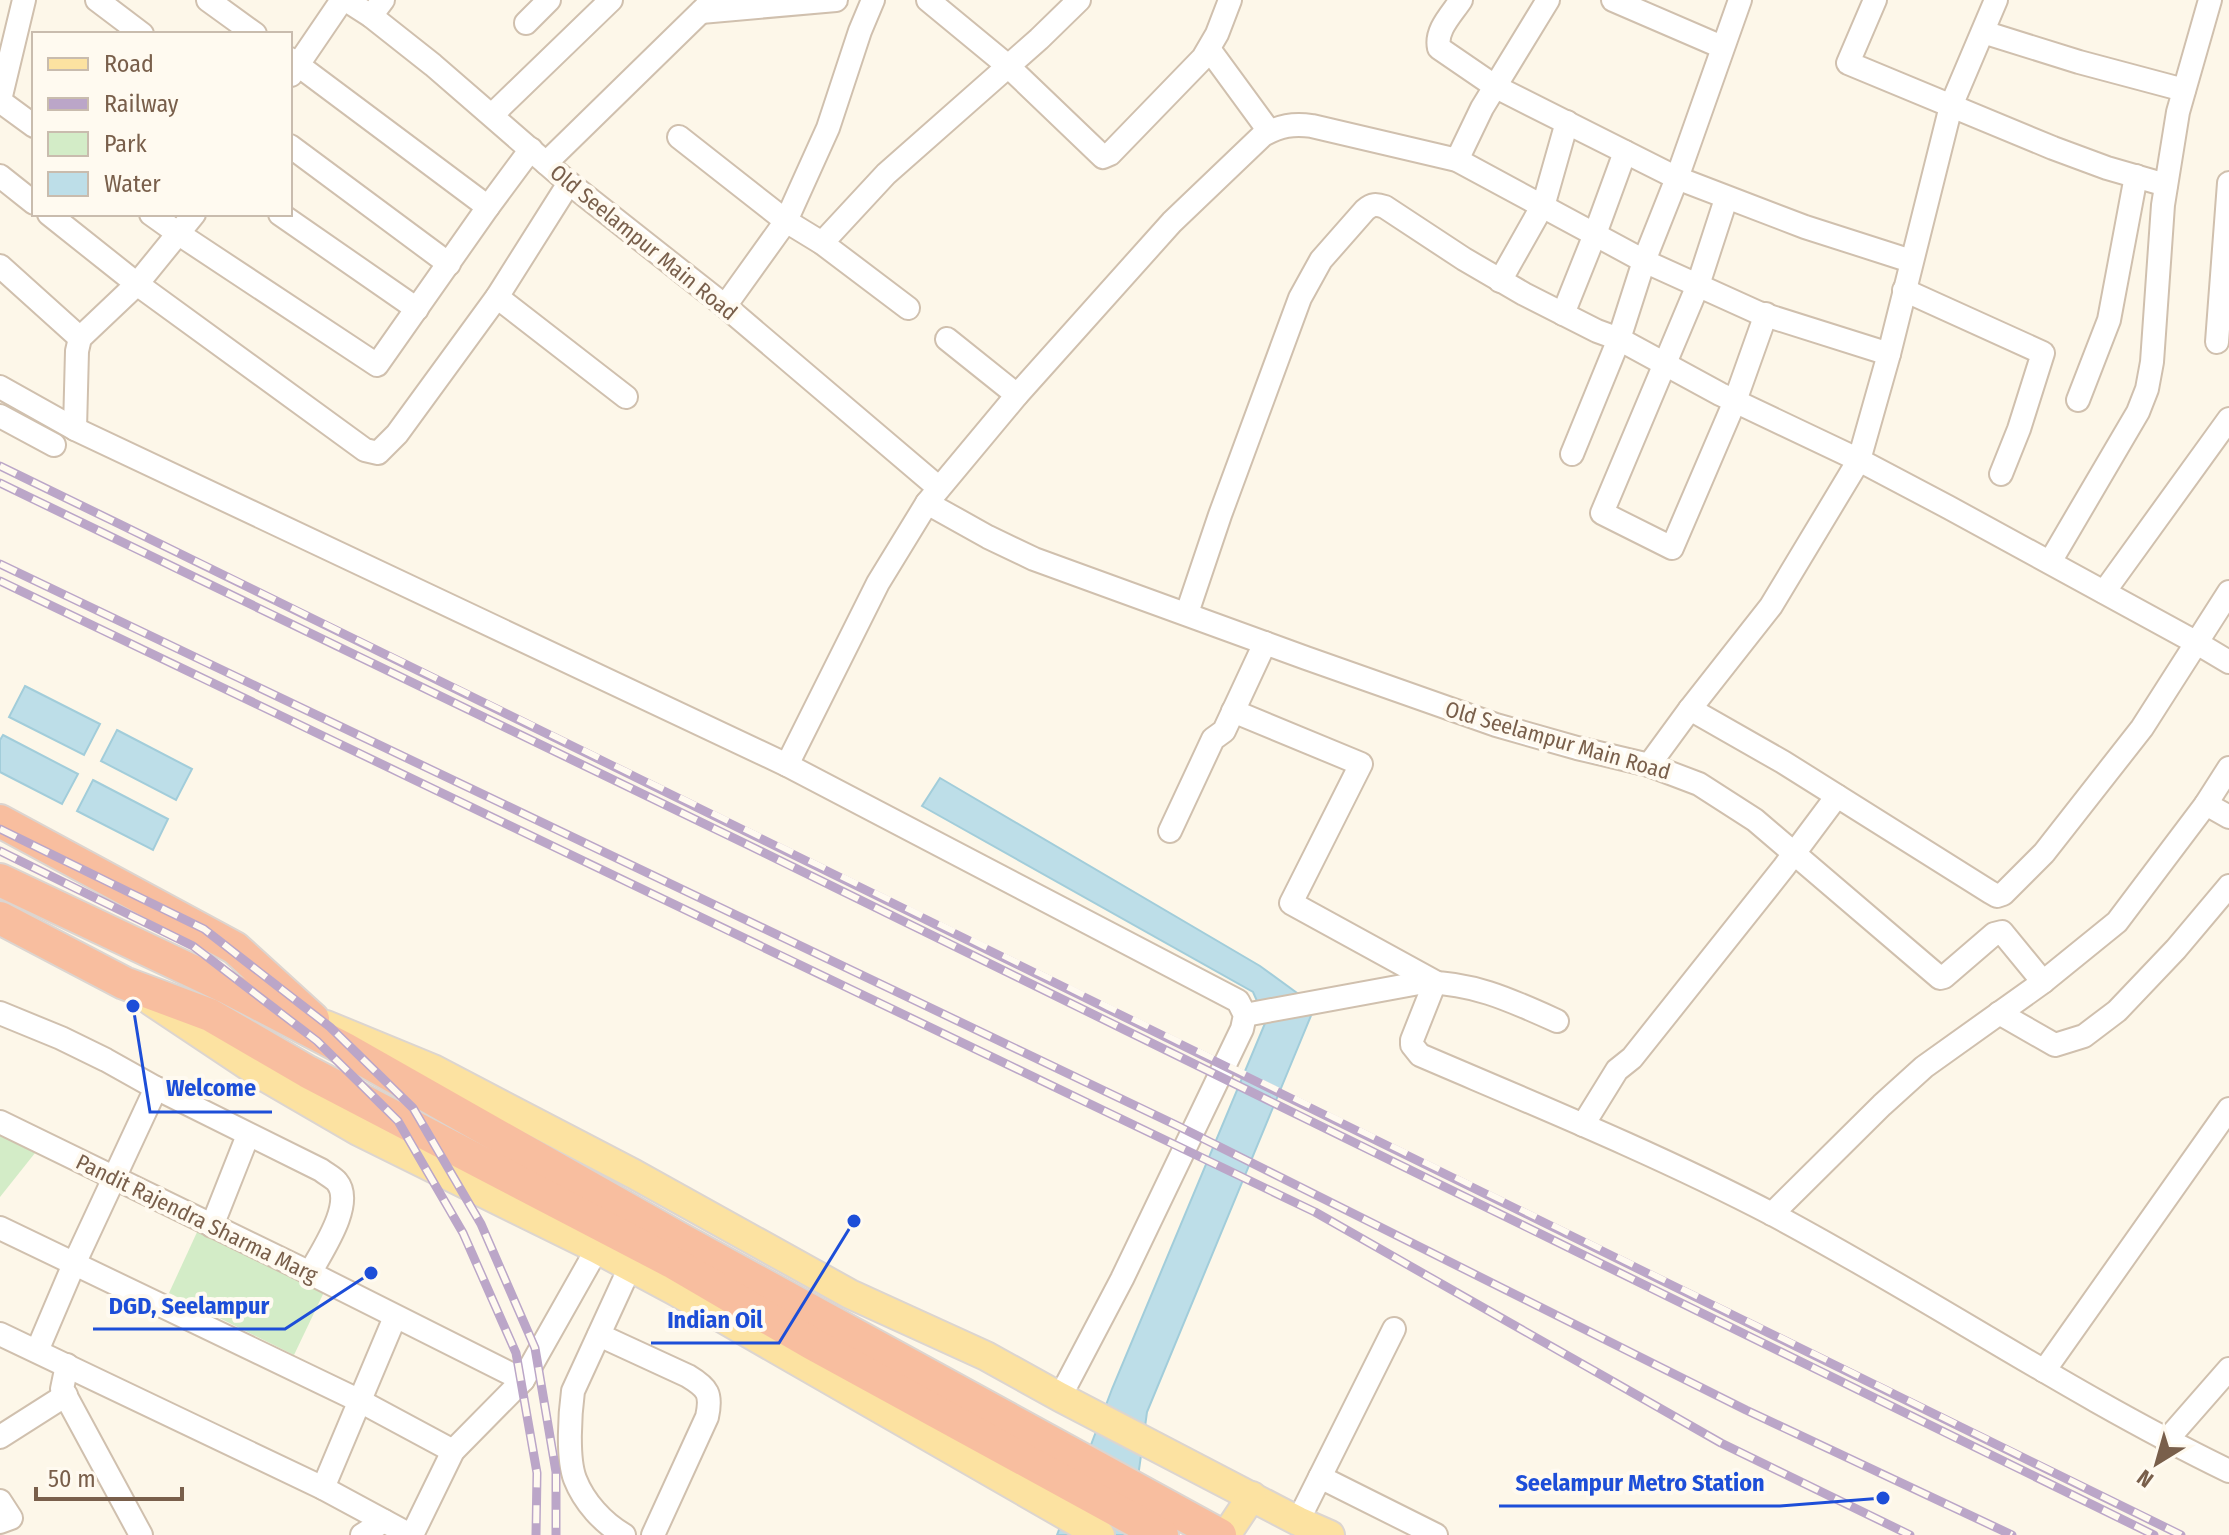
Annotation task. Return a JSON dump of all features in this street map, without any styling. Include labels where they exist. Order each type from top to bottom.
[{"type":"highway","points":[[0,821],[235,948],[345,1049]]},
{"type":"highway","points":[[0,880],[228,988],[345,1049],[402,1068],[443,1103],[715,1258],[1220,1535]]},
{"type":"highway","points":[[0,918],[124,983],[210,1015],[308,1072],[672,1262],[811,1343],[1162,1535]]},
{"type":"main road","points":[[124,983],[265,1077],[358,1131],[597,1249],[1100,1535]]},
{"type":"main road","points":[[228,988],[314,1020],[402,1068],[433,1069],[634,1174],[850,1294],[951,1339],[1252,1496],[1294,1528],[1330,1535]]},
{"type":"main road","points":[[1226,1535],[1252,1496]]},
{"type":"street","points":[[24,0],[26,29],[0,100],[32,124]]},
{"type":"street","points":[[97,0],[139,32]]},
{"type":"street","points":[[208,0],[252,32]]},
{"type":"street","points":[[344,0],[293,67],[488,207]]},
{"type":"street","name":"Old Seelampur Main Road","points":[[344,0],[377,8],[569,183],[725,306],[937,490],[1022,554],[1496,725],[1649,765],[1699,784],[1755,820],[1940,978],[1994,934],[2002,932],[2043,982]]},
{"type":"street","points":[[526,23],[549,0]]},
{"type":"street","points":[[492,115],[611,0]]},
{"type":"street","points":[[154,216],[375,365],[380,363],[488,207],[538,156],[707,6],[836,0]]},
{"type":"street","points":[[725,306],[786,221],[828,128],[873,0]]},
{"type":"street","points":[[928,0],[1008,66],[1100,154],[1107,156],[1209,49],[1230,0]]},
{"type":"street","points":[[822,243],[886,174],[1079,0]]},
{"type":"street","points":[[1461,0],[1440,31],[1437,40],[1439,48],[1496,87],[1677,178],[1726,199],[1911,261]]},
{"type":"street","points":[[1457,160],[1475,122],[1548,0]]},
{"type":"street","points":[[1613,0],[1722,47]]},
{"type":"street","points":[[1572,454],[1619,339],[1644,261],[1740,0]]},
{"type":"street","points":[[1875,0],[1848,63],[2053,148],[2166,185]]},
{"type":"street","points":[[1649,765],[1771,606],[1859,460],[1951,106],[1996,0]]},
{"type":"street","points":[[2050,562],[2138,412],[2147,389],[2152,362],[2166,185],[2178,112],[2210,0]]},
{"type":"street","points":[[1983,32],[2184,90]]},
{"type":"street","points":[[1209,49],[1269,131]]},
{"type":"street","points":[[1500,281],[1542,205],[1567,122]]},
{"type":"street","points":[[787,765],[878,583],[937,490],[1017,395],[1172,222],[1263,135],[1278,126],[1298,124],[1457,160],[1644,261],[1766,314],[1889,354]]},
{"type":"street","points":[[679,137],[786,221],[822,243],[908,308]]},
{"type":"street","points":[[292,147],[449,264]]},
{"type":"street","points":[[1563,314],[1625,152]]},
{"type":"street","points":[[0,176],[32,201]]},
{"type":"street","points":[[2078,400],[2109,320],[2136,176]]},
{"type":"street","points":[[52,216],[137,284],[373,454],[378,453],[397,434],[497,297],[569,183]]},
{"type":"street","points":[[2217,342],[2229,183]]},
{"type":"street","points":[[1726,199],[1698,285],[1602,513],[1672,548],[1735,401],[1766,314]]},
{"type":"street","points":[[1187,613],[1300,298],[1321,260],[1365,210],[1377,205],[1385,207],[1500,281],[1619,339],[1735,401],[1859,460],[2229,662]]},
{"type":"street","points":[[75,429],[79,345],[137,284],[192,216]]},
{"type":"street","points":[[283,216],[417,309]]},
{"type":"street","points":[[0,266],[79,345]]},
{"type":"street","points":[[1904,290],[2043,353],[2001,474]]},
{"type":"street","points":[[497,297],[626,397]]},
{"type":"street","points":[[947,339],[1017,395]]},
{"type":"street","points":[[0,387],[75,429],[787,765],[1228,995],[1252,1014]]},
{"type":"street","points":[[0,416],[54,445]]},
{"type":"street","points":[[2104,592],[2229,419]]},
{"type":"street","points":[[1690,709],[1997,896],[2003,894],[2044,853],[2080,810],[2142,728],[2229,592]]},
{"type":"street","points":[[1170,831],[1213,739],[1224,731],[1265,643]]},
{"type":"street","points":[[1233,711],[1361,764],[1291,903],[1435,982]]},
{"type":"street","points":[[1772,1214],[1924,1067],[2043,982],[2117,922],[2206,804],[2229,768]]},
{"type":"street","points":[[1583,1125],[1617,1070],[1632,1058],[1837,796]]},
{"type":"street","points":[[2206,804],[2229,817]]},
{"type":"street","points":[[1999,1013],[2055,1045],[2084,1036],[2117,1011],[2176,949],[2229,886]]},
{"type":"street","points":[[1435,982],[1412,1040],[1415,1051],[1420,1055],[1583,1125],[1772,1214],[2166,1441],[2229,1471]]},
{"type":"street","points":[[1060,1397],[1122,1279],[1252,1014],[1435,982],[1487,991],[1557,1021]]},
{"type":"street","points":[[0,1013],[61,1038],[321,1170],[337,1182],[343,1195],[341,1212],[310,1273]]},
{"type":"street","points":[[37,1351],[113,1177],[156,1088]]},
{"type":"street","points":[[2044,1371],[2229,1109]]},
{"type":"street","name":"Pandit Rajendra Sharma Marg","points":[[0,1122],[523,1380]]},
{"type":"street","points":[[212,1226],[248,1135]]},
{"type":"street","points":[[0,1228],[360,1401],[453,1451]]},
{"type":"street","points":[[0,1334],[323,1488],[411,1535],[453,1451],[523,1380],[597,1249]]},
{"type":"street","points":[[624,1535],[597,1515],[574,1477],[570,1439],[573,1391],[630,1267]]},
{"type":"street","points":[[323,1488],[395,1317]]},
{"type":"street","points":[[1294,1528],[1394,1329]]},
{"type":"street","points":[[599,1335],[688,1376],[701,1384],[709,1396],[707,1417],[653,1535]]},
{"type":"street","points":[[67,1365],[62,1389],[141,1535]]},
{"type":"street","points":[[2166,1441],[2229,1369]]},
{"type":"street","points":[[0,1437],[66,1395]]},
{"type":"street","points":[[1320,1477],[1436,1535]]},
{"type":"street","points":[[362,1535],[384,1521]]},
{"type":"green space","points":[[0,1135],[35,1153],[0,1197]]},
{"type":"green space","points":[[198,1230],[325,1290],[294,1355],[169,1293]]},
{"type":"water","points":[[25,686],[100,724],[84,755],[9,717]]},
{"type":"water","points":[[117,730],[192,769],[176,800],[101,761]]},
{"type":"water","points":[[3,735],[78,774],[62,804],[0,772],[0,740]]},
{"type":"water","points":[[940,778],[1260,966],[1315,1006],[1147,1412],[1130,1535],[1057,1535],[1112,1389],[1266,1021],[1253,992],[922,806]]},
{"type":"water","points":[[93,780],[168,819],[153,850],[77,811]]},
{"type":"railway","points":[[0,466],[2181,1535]]},
{"type":"railway","points":[[0,483],[744,843],[2154,1535]]},
{"type":"railway","points":[[0,564],[1178,1126],[1746,1410],[2012,1535]]},
{"type":"railway","points":[[0,581],[1315,1212],[1721,1443],[1910,1535]]},
{"type":"railway","points":[[0,829],[204,929],[330,1027],[413,1108],[481,1224],[535,1348],[556,1472],[556,1535]]},
{"type":"railway","points":[[0,851],[193,946],[317,1041],[398,1121],[463,1233],[516,1353],[537,1473],[536,1535]]},
{"type":"place","name":"Welcome","points":[[133,1006]]},
{"type":"place","name":"Indian Oil","points":[[854,1221]]},
{"type":"place","name":"DGD, Seelampur","points":[[371,1273]]},
{"type":"place","name":"Seelampur Metro Station","points":[[1883,1498]]}]
